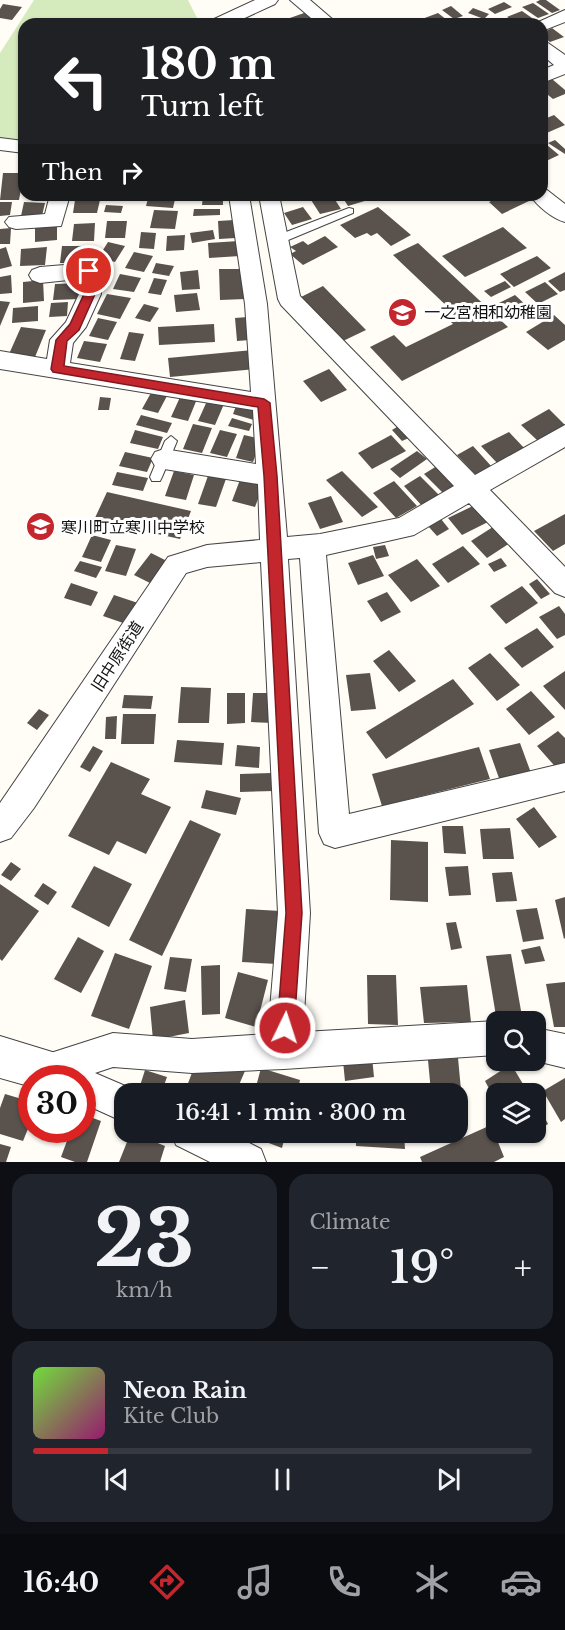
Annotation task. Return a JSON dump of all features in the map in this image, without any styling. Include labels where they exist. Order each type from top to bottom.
[{"type":"street","points":[[231,18],[269,0]]},
{"type":"street","points":[[299,0],[322,18]]},
{"type":"street","points":[[548,23],[565,15]]},
{"type":"street","points":[[548,52],[565,65],[548,74]]},
{"type":"street","points":[[0,144],[18,146]]},
{"type":"street","points":[[16,222],[54,221],[59,201]]},
{"type":"street","points":[[240,201],[256,304],[270,476],[294,913],[284,1052]]},
{"type":"street","points":[[270,201],[289,299],[565,585]]},
{"type":"street","points":[[547,201],[565,216]]},
{"type":"street","points":[[40,275],[89,271],[90,294],[75,327],[62,340],[57,369]]},
{"type":"street","points":[[0,360],[264,403]]},
{"type":"street","name":"旧中原街道","points":[[0,827],[23,798],[177,565],[207,556],[312,546],[405,527],[565,435]]},
{"type":"street","points":[[164,459],[270,476]]},
{"type":"street","points":[[312,546],[335,833],[565,777]]},
{"type":"street","points":[[88,1065],[113,1050],[192,1056],[486,1039]]},
{"type":"street","points":[[546,1048],[565,1051]]},
{"type":"street","points":[[0,1057],[25,1065]]},
{"type":"street","points":[[96,1091],[114,1100]]},
{"type":"street","points":[[211,1143],[248,1162]]},
{"type":"lane","points":[[278,240],[349,211]]},
{"type":"green space","points":[[34,0],[188,0],[197,18],[22,18]]},
{"type":"green space","points":[[18,25],[18,142],[0,141],[0,53]]},
{"type":"building","points":[[546,0],[560,10],[552,13],[536,2]]},
{"type":"building","points":[[504,2],[512,7],[495,14],[488,9]]},
{"type":"building","points":[[533,3],[549,14],[538,18],[522,7]]},
{"type":"building","points":[[3,4],[22,7],[12,20],[0,18],[0,9]]},
{"type":"building","points":[[451,6],[463,16],[453,18],[442,10]]},
{"type":"building","points":[[473,8],[489,14],[481,18],[468,13]]},
{"type":"building","points":[[522,11],[532,18],[508,18]]},
{"type":"building","points":[[307,12],[314,18],[290,18]]},
{"type":"building","points":[[438,13],[444,18],[425,18]]},
{"type":"building","points":[[552,28],[564,37],[550,42],[548,30]]},
{"type":"building","points":[[552,79],[565,90],[565,94],[553,99],[548,95],[548,81]]},
{"type":"building","points":[[554,115],[565,125],[548,132],[548,118]]},
{"type":"building","points":[[555,140],[565,149],[565,154],[548,143]]},
{"type":"building","points":[[548,146],[559,155],[548,160]]},
{"type":"building","points":[[3,173],[18,173],[18,200],[0,200]]},
{"type":"building","points":[[75,201],[100,201],[97,213],[73,213]]},
{"type":"building","points":[[147,201],[175,201],[173,208],[146,206]]},
{"type":"building","points":[[202,201],[223,201],[223,205],[202,205]]},
{"type":"building","points":[[312,201],[336,201],[341,209],[320,214]]},
{"type":"building","points":[[345,201],[365,201],[348,206]]},
{"type":"building","points":[[491,201],[529,201],[502,214],[489,202]]},
{"type":"building","points":[[0,202],[12,202],[10,215],[0,216]]},
{"type":"building","points":[[24,202],[45,203],[42,216],[21,216]]},
{"type":"building","points":[[106,205],[123,206],[121,213],[104,212]]},
{"type":"building","points":[[303,207],[312,219],[292,225],[284,213]]},
{"type":"building","points":[[378,207],[411,235],[391,246],[377,233],[371,236],[367,233],[355,238],[340,225]]},
{"type":"building","points":[[194,209],[220,209],[220,215],[193,216]]},
{"type":"building","points":[[154,210],[178,211],[175,229],[150,228]]},
{"type":"building","points":[[234,220],[236,238],[219,239],[218,221]]},
{"type":"building","points":[[107,221],[127,221],[125,238],[105,238]]},
{"type":"building","points":[[95,223],[94,241],[72,241],[74,224]]},
{"type":"building","points":[[57,226],[57,240],[35,242],[35,227]]},
{"type":"building","points":[[503,227],[527,248],[465,277],[442,256]]},
{"type":"building","points":[[11,228],[10,244],[0,244],[0,229]]},
{"type":"building","points":[[213,230],[215,239],[192,243],[190,233]]},
{"type":"building","points":[[141,232],[156,233],[154,249],[139,248]]},
{"type":"building","points":[[185,235],[184,250],[166,251],[167,236]]},
{"type":"building","points":[[325,236],[338,247],[303,265],[290,254],[296,251],[290,247],[303,241],[308,245]]},
{"type":"building","points":[[239,241],[240,256],[209,258],[208,243]]},
{"type":"building","points":[[108,242],[125,246],[115,262],[98,258]]},
{"type":"building","points":[[418,243],[508,327],[402,381],[370,347],[394,335],[406,347],[453,324],[445,316],[453,312],[393,255]]},
{"type":"building","points":[[62,246],[83,246],[81,263],[60,263]]},
{"type":"building","points":[[6,247],[12,266],[0,269],[0,249]]},
{"type":"building","points":[[47,247],[45,265],[20,266],[21,249]]},
{"type":"building","points":[[134,252],[153,256],[144,272],[125,268]]},
{"type":"building","points":[[537,256],[551,268],[514,287],[500,274]]},
{"type":"building","points":[[156,263],[174,266],[169,276],[152,273]]},
{"type":"building","points":[[219,269],[244,269],[245,299],[220,300]]},
{"type":"building","points":[[198,270],[200,289],[182,290],[180,272]]},
{"type":"building","points":[[565,272],[565,290],[560,292],[548,281]]},
{"type":"building","points":[[120,274],[141,278],[134,292],[113,289]]},
{"type":"building","points":[[11,275],[12,293],[0,294],[0,277]]},
{"type":"building","points":[[154,278],[167,280],[161,295],[148,293]]},
{"type":"building","points":[[43,280],[44,301],[23,303],[23,282]]},
{"type":"building","points":[[505,281],[511,287],[491,297],[484,291]]},
{"type":"building","points":[[545,282],[558,294],[538,304],[525,292]]},
{"type":"building","points":[[82,283],[80,299],[53,300],[55,284]]},
{"type":"building","points":[[323,286],[366,330],[343,341],[301,297]]},
{"type":"building","points":[[197,293],[200,310],[176,312],[174,295]]},
{"type":"building","points":[[107,294],[131,298],[120,319],[97,314]]},
{"type":"building","points":[[515,295],[528,307],[508,317],[495,305]]},
{"type":"building","points":[[0,301],[10,302],[0,326]]},
{"type":"building","points":[[68,302],[67,316],[49,317],[51,303]]},
{"type":"building","points":[[144,304],[159,308],[150,322],[135,318]]},
{"type":"building","points":[[38,306],[38,321],[12,323],[13,308]]},
{"type":"building","points":[[554,315],[565,325],[565,340],[548,350],[526,332]]},
{"type":"building","points":[[248,317],[250,340],[237,341],[235,318]]},
{"type":"building","points":[[98,318],[117,322],[108,340],[89,336]]},
{"type":"building","points":[[214,324],[215,342],[159,345],[158,327]]},
{"type":"building","points":[[21,327],[46,330],[35,357],[9,354]]},
{"type":"building","points":[[129,332],[144,334],[135,361],[120,359]]},
{"type":"building","points":[[84,341],[107,344],[100,362],[77,358]]},
{"type":"building","points":[[253,350],[256,369],[170,377],[168,358]]},
{"type":"building","points":[[329,369],[347,390],[321,402],[303,381]]},
{"type":"building","points":[[152,391],[168,394],[158,413],[142,409]]},
{"type":"building","points":[[181,395],[197,399],[188,421],[171,417]]},
{"type":"building","points":[[100,397],[111,398],[109,410],[98,410]]},
{"type":"building","points":[[207,401],[224,404],[215,425],[198,421]]},
{"type":"building","points":[[236,406],[258,411],[254,420],[233,414]]},
{"type":"building","points":[[549,409],[565,425],[538,441],[521,425]]},
{"type":"building","points":[[141,415],[172,423],[167,433],[136,425]]},
{"type":"building","points":[[232,418],[252,424],[249,431],[228,426]]},
{"type":"building","points":[[193,424],[212,428],[202,453],[183,449]]},
{"type":"building","points":[[400,425],[411,437],[402,441],[392,430]]},
{"type":"building","points":[[135,430],[163,437],[158,449],[130,443]]},
{"type":"building","points":[[220,430],[237,434],[227,457],[210,453]]},
{"type":"building","points":[[509,432],[526,450],[498,464],[481,446]]},
{"type":"building","points":[[244,435],[261,439],[253,462],[236,458]]},
{"type":"building","points":[[391,435],[406,451],[372,469],[358,453]]},
{"type":"building","points":[[473,446],[492,467],[476,475],[457,455]]},
{"type":"building","points":[[417,451],[427,459],[400,478],[390,469]]},
{"type":"building","points":[[125,452],[153,458],[147,472],[119,466]]},
{"type":"building","points":[[440,464],[463,488],[448,498],[424,474]]},
{"type":"building","points":[[174,471],[194,475],[186,500],[165,496]]},
{"type":"building","points":[[342,471],[378,507],[362,517],[326,480]]},
{"type":"building","points":[[117,472],[148,478],[143,491],[112,485]]},
{"type":"building","points":[[209,473],[227,476],[216,507],[198,504]]},
{"type":"building","points":[[420,476],[441,497],[423,507],[404,486]]},
{"type":"building","points":[[241,477],[264,483],[255,507],[232,501]]},
{"type":"building","points":[[394,481],[417,506],[396,518],[373,493]]},
{"type":"building","points":[[107,492],[191,511],[180,539],[94,520]]},
{"type":"building","points":[[331,496],[343,522],[320,529],[308,503]]},
{"type":"building","points":[[477,504],[490,521],[462,535],[448,518]]},
{"type":"building","points":[[565,514],[565,544],[553,551],[534,531]]},
{"type":"building","points":[[441,519],[449,529],[437,536],[428,526]]},
{"type":"building","points":[[496,525],[513,541],[487,558],[471,541]]},
{"type":"building","points":[[92,535],[111,540],[101,562],[82,557]]},
{"type":"building","points":[[116,545],[136,549],[126,576],[105,571]]},
{"type":"building","points":[[385,545],[389,556],[376,559],[373,547]]},
{"type":"building","points":[[463,546],[480,564],[448,583],[432,564]]},
{"type":"building","points":[[151,553],[167,561],[150,583],[134,575]]},
{"type":"building","points":[[373,555],[384,576],[358,585],[348,563]]},
{"type":"building","points":[[501,558],[507,566],[494,572],[488,564]]},
{"type":"building","points":[[417,559],[440,586],[411,602],[388,575]]},
{"type":"building","points":[[80,561],[102,567],[96,578],[74,571]]},
{"type":"building","points":[[537,579],[550,594],[541,599],[529,584]]},
{"type":"building","points":[[71,583],[98,592],[91,606],[64,598]]},
{"type":"building","points":[[522,586],[538,603],[506,624],[490,606]]},
{"type":"building","points":[[387,592],[401,612],[381,622],[367,601]]},
{"type":"building","points":[[114,595],[138,603],[126,624],[103,616]]},
{"type":"building","points":[[559,606],[565,614],[565,635],[557,639],[539,617]]},
{"type":"building","points":[[537,628],[554,647],[522,668],[504,648]]},
{"type":"building","points":[[389,650],[416,681],[399,692],[373,661]]},
{"type":"building","points":[[490,653],[520,685],[497,701],[468,668]]},
{"type":"building","points":[[565,671],[565,710],[543,686]]},
{"type":"building","points":[[370,673],[376,709],[351,711],[346,675]]},
{"type":"building","points":[[453,679],[474,704],[386,759],[366,732]]},
{"type":"building","points":[[181,687],[211,688],[209,723],[178,723]]},
{"type":"building","points":[[531,691],[555,717],[529,735],[506,709]]},
{"type":"building","points":[[227,693],[245,693],[245,723],[227,724]]},
{"type":"building","points":[[253,693],[275,693],[274,723],[251,722]]},
{"type":"building","points":[[124,695],[153,696],[151,709],[122,708]]},
{"type":"building","points":[[39,709],[49,715],[37,730],[27,723]]},
{"type":"building","points":[[123,714],[156,714],[154,744],[121,744]]},
{"type":"building","points":[[117,716],[116,739],[105,739],[106,717]]},
{"type":"building","points":[[558,731],[565,738],[565,768],[560,772],[537,746]]},
{"type":"building","points":[[177,740],[224,743],[222,765],[174,762]]},
{"type":"building","points":[[520,743],[531,773],[500,781],[489,750]]},
{"type":"building","points":[[237,745],[260,747],[259,768],[235,766]]},
{"type":"building","points":[[93,746],[103,751],[90,772],[80,767]]},
{"type":"building","points":[[479,747],[490,779],[382,806],[372,774]]},
{"type":"building","points":[[111,762],[150,779],[141,794],[171,807],[146,854],[117,841],[109,855],[68,836]]},
{"type":"building","points":[[273,773],[274,791],[240,792],[240,774]]},
{"type":"building","points":[[206,790],[241,798],[236,815],[201,808]]},
{"type":"building","points":[[534,807],[557,837],[539,848],[516,819]]},
{"type":"building","points":[[190,820],[221,834],[162,956],[129,940]]},
{"type":"building","points":[[442,826],[463,826],[466,854],[444,853]]},
{"type":"building","points":[[510,828],[514,859],[483,859],[480,829]]},
{"type":"building","points":[[391,840],[428,842],[428,902],[390,900]]},
{"type":"building","points":[[11,862],[21,869],[11,881],[1,875]]},
{"type":"building","points":[[94,866],[132,884],[109,927],[71,907]]},
{"type":"building","points":[[468,866],[471,895],[449,896],[445,867]]},
{"type":"building","points":[[512,872],[517,901],[496,902],[492,873]]},
{"type":"building","points":[[43,883],[57,892],[48,905],[34,896]]},
{"type":"building","points":[[0,884],[39,911],[2,961],[0,959]]},
{"type":"building","points":[[565,897],[565,938],[564,939],[555,900]]},
{"type":"building","points":[[537,908],[544,939],[523,942],[516,910]]},
{"type":"building","points":[[246,909],[281,911],[277,964],[242,962]]},
{"type":"building","points":[[456,922],[462,948],[451,950],[446,923]]},
{"type":"building","points":[[78,937],[104,951],[81,993],[54,979]]},
{"type":"building","points":[[540,946],[545,961],[525,964],[521,950]]},
{"type":"building","points":[[115,953],[152,966],[129,1029],[91,1016]]},
{"type":"building","points":[[511,954],[521,1011],[495,1011],[486,956]]},
{"type":"building","points":[[170,957],[192,959],[186,992],[164,989]]},
{"type":"building","points":[[220,965],[220,1014],[202,1015],[201,966]]},
{"type":"building","points":[[238,972],[268,980],[256,1027],[225,1018]]},
{"type":"building","points":[[367,975],[396,975],[398,1025],[368,1024]]},
{"type":"building","points":[[565,982],[565,1027],[554,1027],[546,984]]},
{"type":"building","points":[[467,985],[471,1022],[424,1023],[420,987]]},
{"type":"building","points":[[185,1000],[189,1033],[153,1040],[150,1007]]},
{"type":"building","points":[[372,1057],[374,1077],[345,1081],[343,1061]]},
{"type":"building","points":[[458,1058],[460,1083],[430,1083],[428,1060]]},
{"type":"building","points":[[261,1068],[300,1080],[299,1083],[257,1083]]},
{"type":"building","points":[[145,1070],[167,1077],[165,1083],[141,1083]]},
{"type":"building","points":[[193,1070],[245,1071],[240,1083],[188,1083]]},
{"type":"building","points":[[500,1071],[515,1071],[522,1083],[486,1083],[485,1081]]},
{"type":"building","points":[[565,1078],[565,1119],[561,1122],[546,1096],[546,1089]]},
{"type":"building","points":[[5,1094],[18,1098],[18,1139],[0,1134],[0,1108]]},
{"type":"building","points":[[96,1119],[101,1121],[96,1136]]},
{"type":"building","points":[[486,1127],[486,1143],[498,1143],[504,1157],[494,1162],[422,1162],[420,1157],[451,1143],[468,1143],[468,1135]]},
{"type":"building","points":[[66,1143],[93,1143],[87,1162],[75,1162],[61,1157]]},
{"type":"building","points":[[127,1143],[158,1143],[165,1146],[160,1162],[119,1162]]},
{"type":"building","points":[[269,1143],[283,1143],[282,1148]]},
{"type":"building","points":[[356,1143],[405,1143],[405,1149],[356,1146]]},
{"type":"building","points":[[0,1144],[11,1147],[6,1162],[0,1162]]},
{"type":"place","name":"一之宮相和幼稚園","points":[[403,312]]},
{"type":"place","name":"寒川町立寒川中学校","points":[[40,527]]},
{"type":"route","points":[[89,271],[90,294],[75,327],[62,340],[57,369],[264,403],[294,913],[285,1028]]}]
